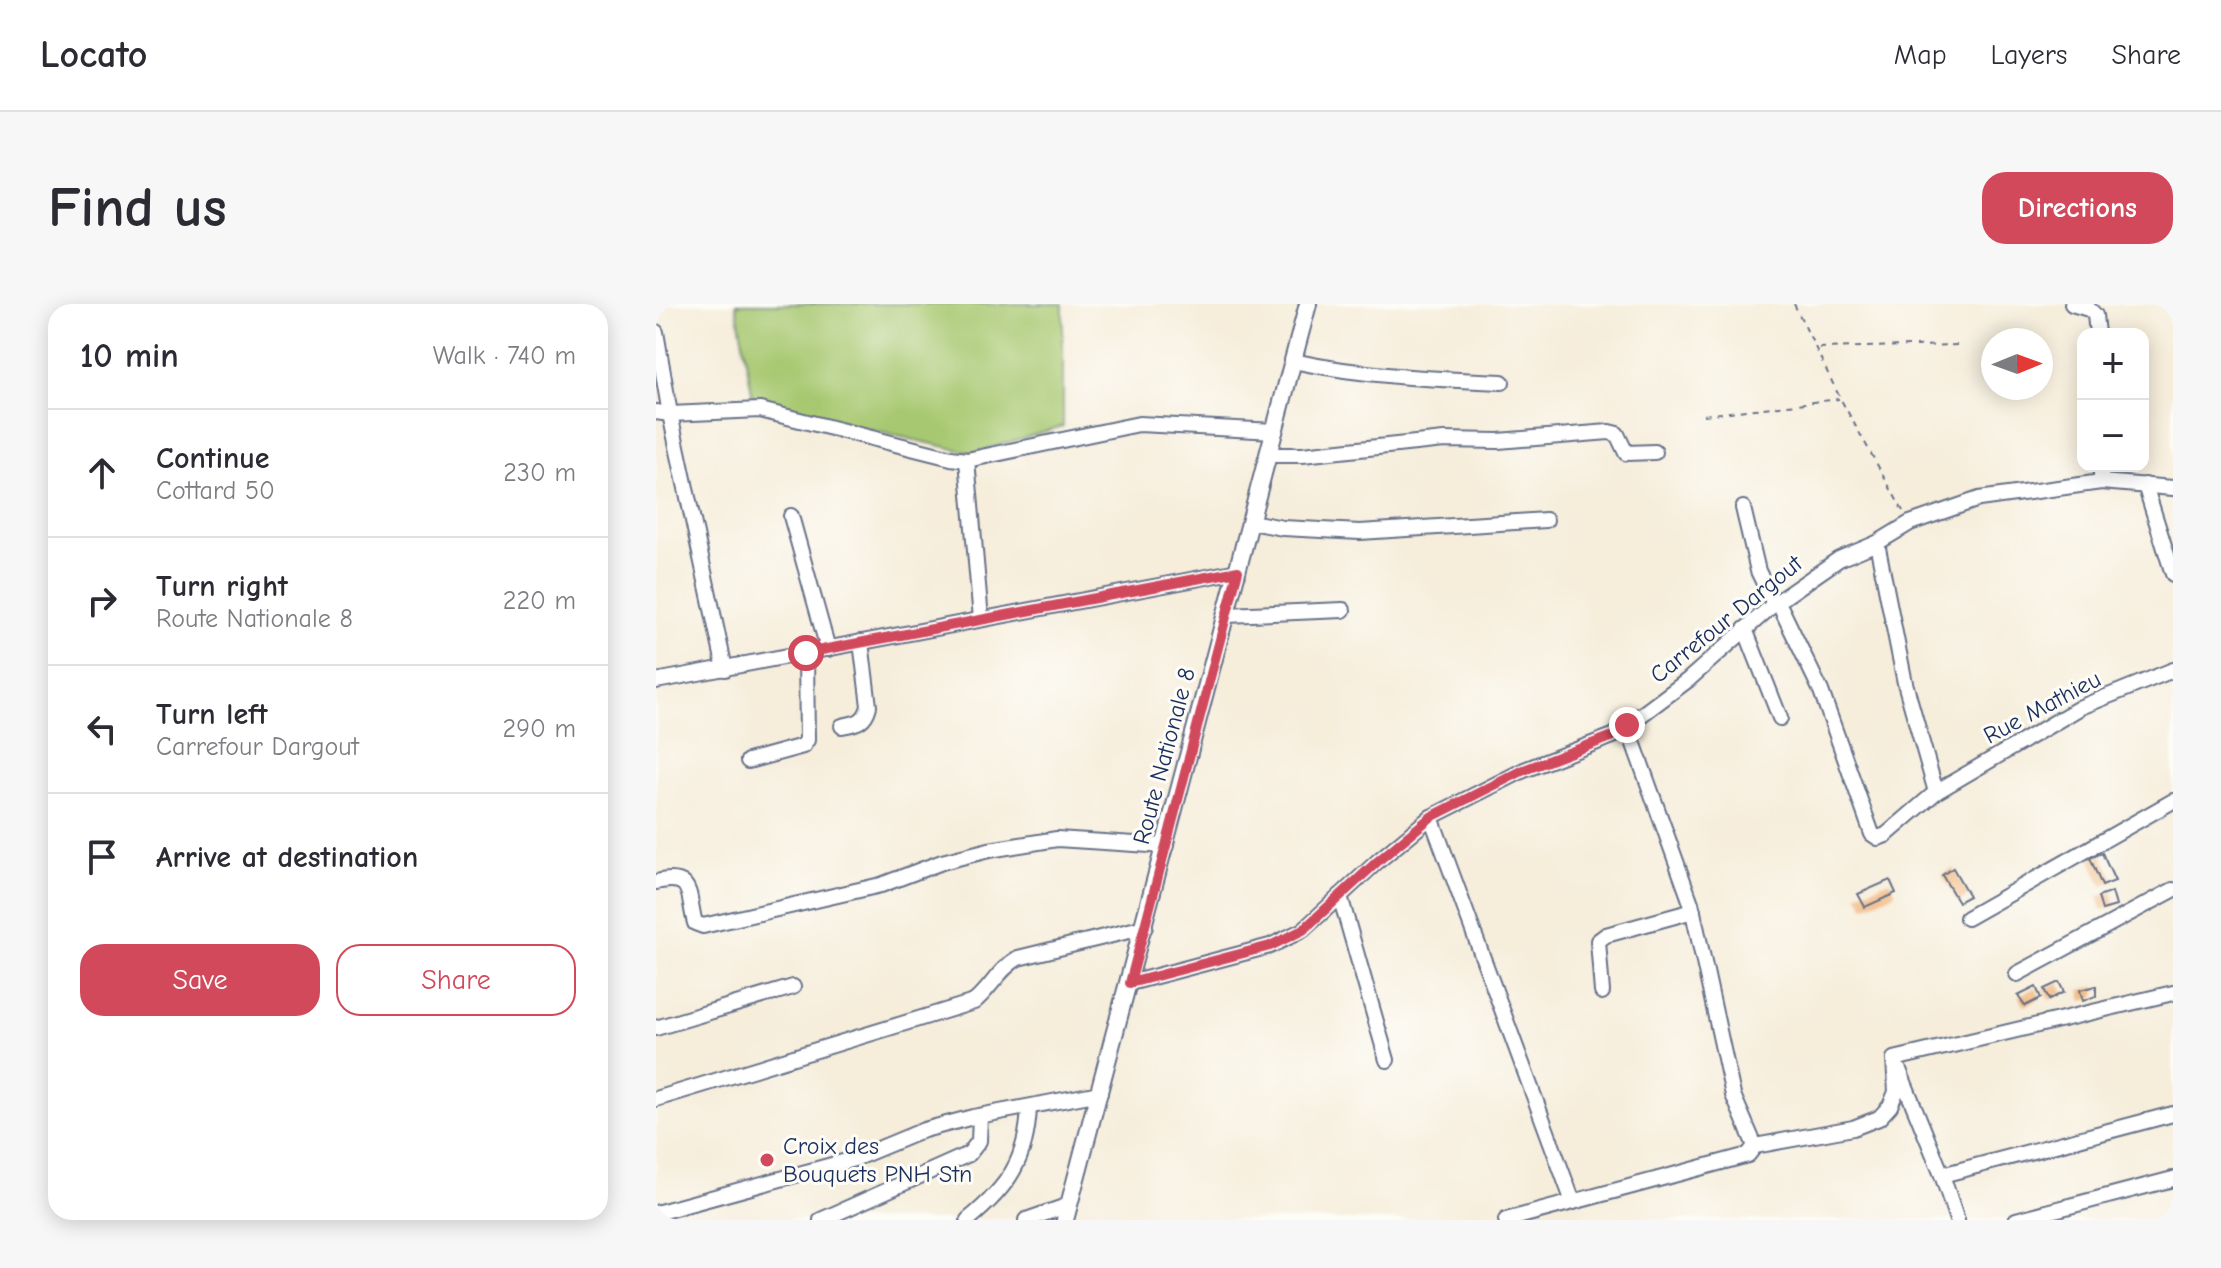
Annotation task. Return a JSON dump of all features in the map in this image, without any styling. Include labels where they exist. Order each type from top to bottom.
[{"type":"main road","name":"Route Nationale 8","points":[[1067,1213],[1308,304]]},
{"type":"street","points":[[2072,304],[2089,309],[2095,315],[2096,328]]},
{"type":"street","points":[[656,332],[663,413],[725,669]]},
{"type":"street","points":[[1293,361],[1328,369],[1375,374],[1502,382]]},
{"type":"street","points":[[663,413],[760,410],[967,460],[1139,424],[1275,431]]},
{"type":"street","points":[[1269,455],[1302,455],[1444,440],[1498,441],[1609,432],[1617,434],[1626,453],[1655,452]]},
{"type":"street","points":[[967,460],[981,619]]},
{"type":"street","points":[[2101,472],[2101,482]]},
{"type":"street","name":"Carrefour Dargout","points":[[1130,983],[1270,946],[1303,930],[1431,817],[1524,770],[1613,736],[1688,680],[1776,603],[1839,559],[1877,543],[1910,523],[1979,499],[2101,482],[2173,488]]},
{"type":"street","points":[[2145,485],[2173,574]]},
{"type":"street","points":[[1743,508],[1758,571],[1776,603]]},
{"type":"street","points":[[791,516],[828,649]]},
{"type":"street","points":[[1251,522],[1283,528],[1360,532],[1546,520]]},
{"type":"street","points":[[1877,543],[1905,683],[1936,792]]},
{"type":"street","points":[[656,681],[1238,571]]},
{"type":"street","name":"Rue Mathieu","points":[[1776,603],[1821,691],[1872,834],[1878,838],[1886,835],[1936,792],[2081,707],[2173,670]]},
{"type":"street","points":[[1226,615],[1343,610]]},
{"type":"street","points":[[1745,629],[1780,718]]},
{"type":"street","points":[[842,726],[860,722],[867,716],[869,706],[861,642]]},
{"type":"street","points":[[748,761],[803,746],[807,740],[806,653]]},
{"type":"street","points":[[1627,725],[1693,911],[1733,1095],[1755,1146]]},
{"type":"street","points":[[1967,918],[2173,801]]},
{"type":"street","points":[[1431,817],[1573,1202]]},
{"type":"street","points":[[656,882],[678,879],[684,882],[695,923],[703,926],[881,885],[942,862],[989,850],[1077,838],[1166,846]]},
{"type":"street","points":[[2017,974],[2173,890]]},
{"type":"street","points":[[1340,896],[1387,1060]]},
{"type":"street","points":[[1602,992],[1598,941],[1606,935],[1693,911]]},
{"type":"street","points":[[656,1099],[974,1002],[984,994],[1005,965],[1018,958],[1145,927]]},
{"type":"street","points":[[656,1028],[793,987]]},
{"type":"street","points":[[1894,1059],[2173,993]]},
{"type":"street","points":[[1506,1220],[1748,1155],[1755,1146],[1853,1128],[1879,1118],[1890,1106],[1896,1092],[1894,1059]]},
{"type":"street","points":[[1894,1059],[1942,1175],[1957,1220]]},
{"type":"street","points":[[656,1213],[854,1159],[924,1130],[1100,1093]]},
{"type":"street","points":[[968,1220],[991,1201],[1012,1175],[1028,1132],[1029,1107]]},
{"type":"street","points":[[1942,1175],[2173,1114]]},
{"type":"street","points":[[821,1220],[969,1154],[979,1141],[980,1116]]},
{"type":"street","points":[[2016,1220],[2173,1179]]},
{"type":"street","points":[[1026,1220],[1067,1213]]},
{"type":"path","points":[[1794,304],[1840,398],[1910,523]]},
{"type":"path","points":[[1817,348],[1961,345]]},
{"type":"path","points":[[1704,415],[1840,398]]},
{"type":"green space","points":[[736,304],[1063,304],[1063,426],[973,453],[754,404]]},
{"type":"building","points":[[2102,853],[2115,881],[2102,886],[2090,858]]},
{"type":"building","points":[[1953,868],[1969,896],[1958,902],[1942,875]]},
{"type":"building","points":[[1890,880],[1896,893],[1865,907],[1858,894]]},
{"type":"building","points":[[2112,892],[2116,906],[2102,910],[2098,897]]},
{"type":"building","points":[[2059,982],[2064,992],[2049,1000],[2044,989]]},
{"type":"building","points":[[2096,986],[2096,996],[2083,1001],[2080,990]]},
{"type":"building","points":[[2036,987],[2041,998],[2025,1006],[2018,996]]},
{"type":"place","name":"Croix des Bouquets PNH Stn","points":[[767,1160]]},
{"type":"route","points":[[806,653],[1238,571],[1130,983],[1270,946],[1303,930],[1431,817],[1524,770],[1613,736],[1627,725]]}]
